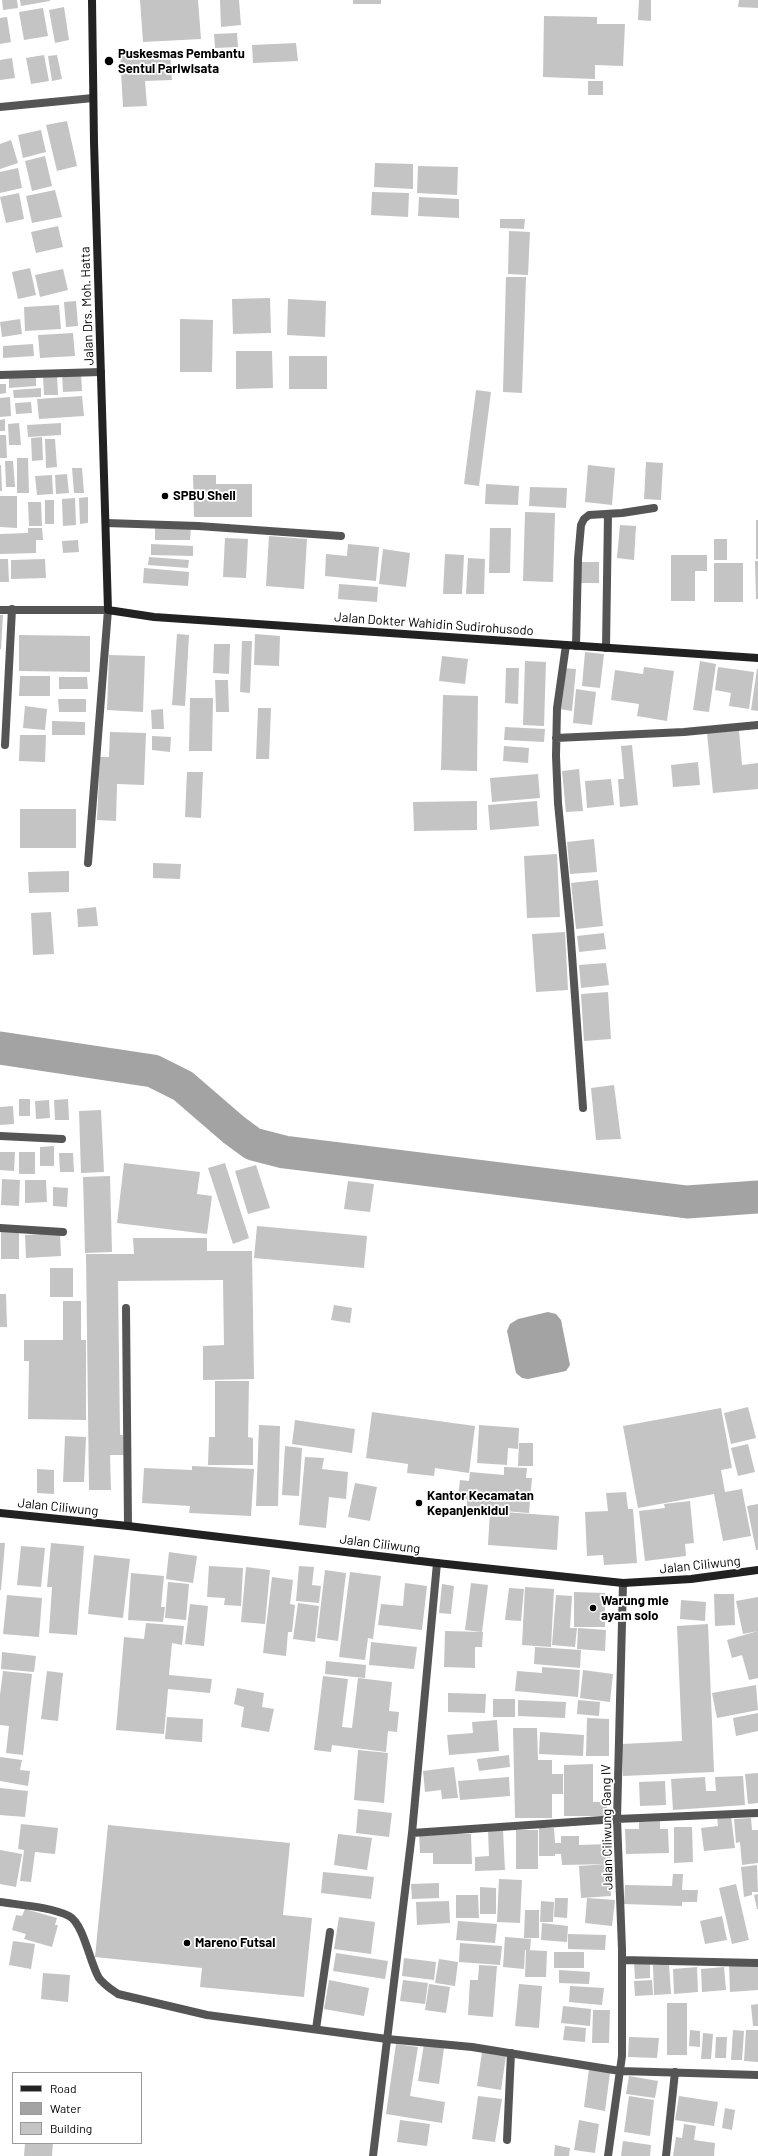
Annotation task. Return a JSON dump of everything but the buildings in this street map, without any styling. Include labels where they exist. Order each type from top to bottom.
[{"type":"main road","name":"Jalan Drs. Moh. Hatta","points":[[92,0],[93,98],[108,610]]},
{"type":"main road","name":"Jalan Dokter Wahidin Sudirohusodo","points":[[108,610],[154,617],[758,658]]},
{"type":"main road","name":"Jalan Ciliwung","points":[[0,1513],[128,1526],[437,1563],[623,1583],[691,1579],[758,1570]]},
{"type":"street","points":[[0,107],[93,98]]},
{"type":"street","points":[[0,375],[101,372]]},
{"type":"street","points":[[576,646],[578,559],[581,525],[589,515],[654,508]]},
{"type":"street","points":[[606,648],[608,514]]},
{"type":"street","points":[[106,523],[198,526],[341,536]]},
{"type":"street","points":[[5,745],[12,609]]},
{"type":"street","points":[[0,610],[108,610],[88,863]]},
{"type":"street","points":[[566,646],[556,708],[558,803],[570,927],[582,1108]]},
{"type":"street","points":[[556,738],[684,732],[758,725]]},
{"type":"street","points":[[0,1136],[62,1139]]},
{"type":"street","points":[[0,1228],[63,1232]]},
{"type":"street","points":[[126,1308],[128,1526]]},
{"type":"street","points":[[373,2156],[412,1832],[437,1563]]},
{"type":"street","name":"Jalan Ciliwung Gang IV","points":[[608,2156],[622,2056],[622,1960],[617,1819],[623,1583]]},
{"type":"street","points":[[412,1832],[617,1819],[758,1813]]},
{"type":"street","points":[[0,1902],[59,1912],[70,1916],[80,1931],[99,1977],[106,1987],[118,1994],[207,2014],[387,2039],[511,2053],[620,2070],[758,2075]]},
{"type":"street","points":[[316,2029],[330,1932]]},
{"type":"street","points":[[622,1960],[758,1963]]},
{"type":"street","points":[[507,2140],[511,2053]]},
{"type":"street","points":[[666,2156],[675,2072]]},
{"type":"water","points":[[548,1312],[556,1314],[561,1320],[570,1365],[566,1371],[528,1379],[522,1378],[516,1373],[507,1331],[510,1324],[518,1319]]},
{"type":"waterway","points":[[0,1048],[153,1071],[183,1086],[234,1130],[253,1144],[284,1152],[687,1202],[758,1197]]},
{"type":"place","name":"Puskesmas Pembantu Sentul Pariwisata","points":[[109,61]]},
{"type":"place","name":"SPBU Shell","points":[[165,496]]},
{"type":"place","name":"Kantor Kecamatan Kepanjenkidul","points":[[419,1503]]},
{"type":"place","name":"Warung mie ayam solo","points":[[593,1608]]},
{"type":"place","name":"Mareno Futsal","points":[[187,1943]]}]
